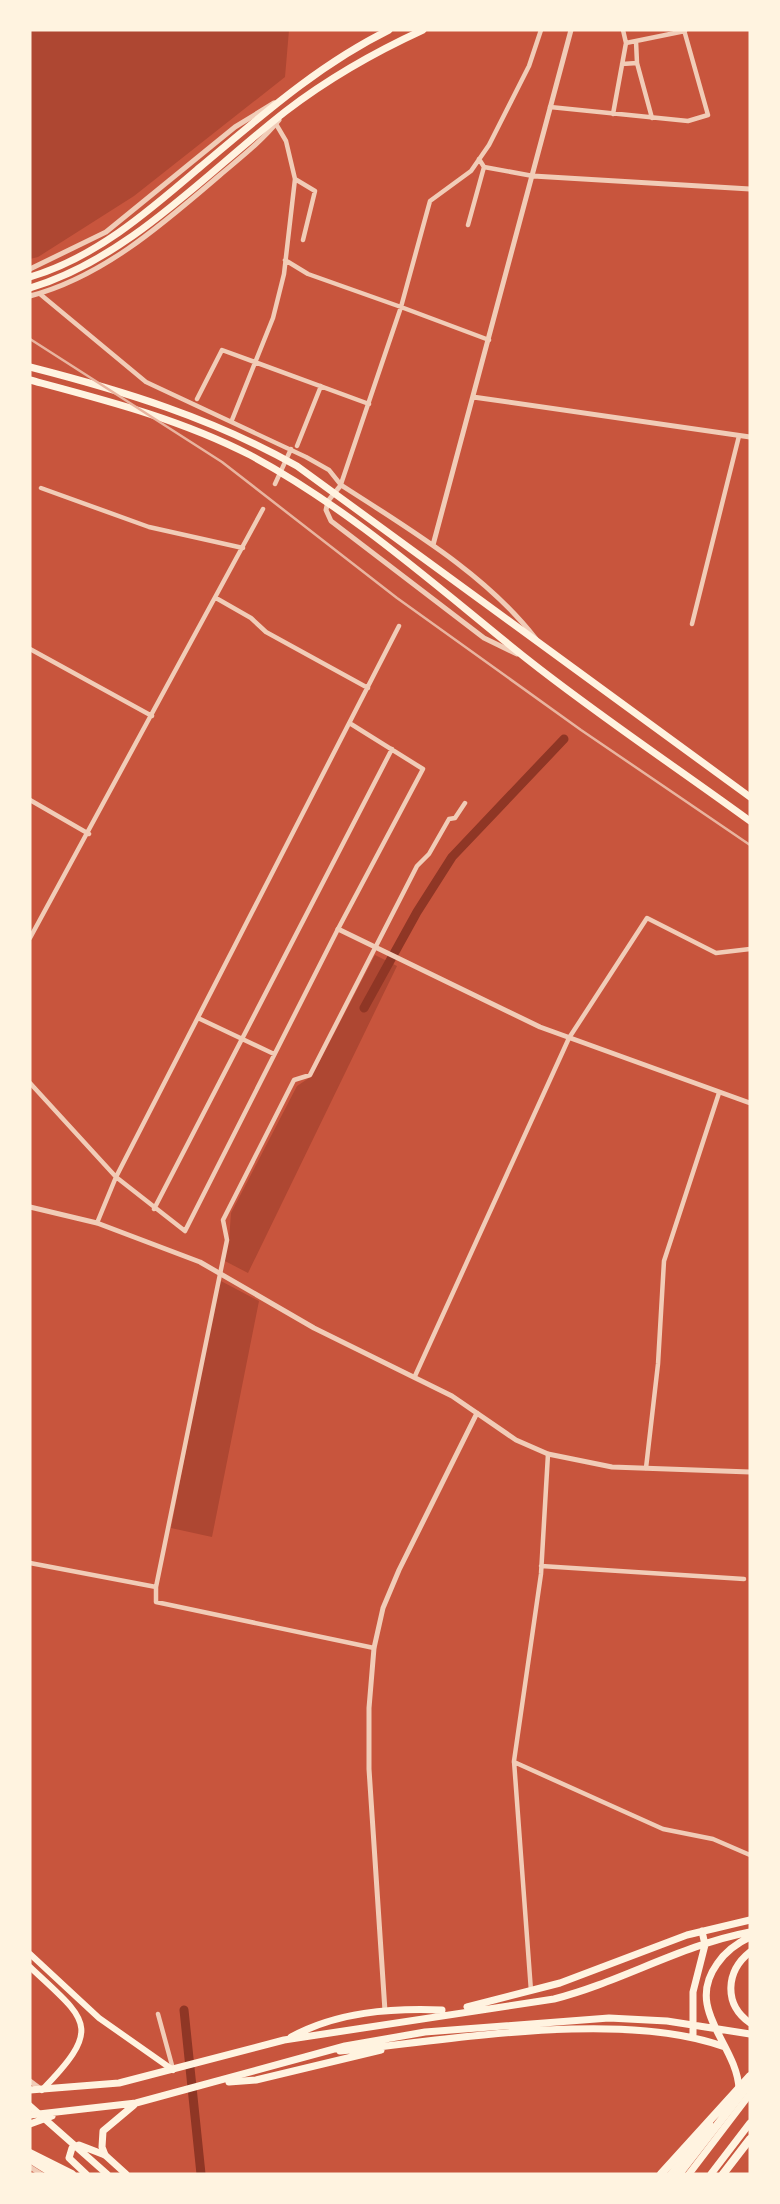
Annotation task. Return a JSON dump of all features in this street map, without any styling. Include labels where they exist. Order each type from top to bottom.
[{"type":"highway","points":[[661,2174],[750,2076]]},
{"type":"highway","points":[[679,2174],[750,2083]]},
{"type":"highway","points":[[725,2174],[750,2138]]},
{"type":"highway","points":[[30,2156],[54,2174]]},
{"type":"highway","points":[[30,2156],[72,2174]]},
{"type":"main road","points":[[30,277],[84,253],[123,229],[280,100],[355,47],[388,30]]},
{"type":"main road","points":[[30,288],[89,262],[129,238],[286,111],[354,65],[423,30]]},
{"type":"main road","points":[[30,367],[142,396],[260,445],[329,487],[750,797]]},
{"type":"main road","points":[[30,380],[126,405],[230,446],[302,485],[415,569],[527,659],[750,821]]},
{"type":"main road","points":[[284,2040],[336,2018],[385,2011],[458,2011],[489,1999],[531,1991],[702,1931],[750,1920]]},
{"type":"main road","points":[[693,2038],[693,1992],[705,1945],[702,1931]]},
{"type":"main road","points":[[30,2090],[119,2083],[284,2040],[458,2011],[554,1999],[701,1944],[750,1935]]},
{"type":"main road","points":[[728,2124],[739,2089],[735,2067],[707,2013],[705,1996],[712,1971],[729,1951],[750,1935]]},
{"type":"main road","points":[[750,1952],[734,1970],[730,1991],[736,2009],[750,2023]]},
{"type":"main road","points":[[30,1954],[99,2018],[174,2070]]},
{"type":"main road","points":[[30,1967],[66,1999],[81,2020],[78,2049],[42,2090]]},
{"type":"main road","points":[[30,2115],[136,2103],[213,2084],[316,2053],[394,2036],[507,2025],[627,2018],[675,2021],[750,2034]]},
{"type":"main road","points":[[316,2053],[596,2030],[693,2038],[725,2048]]},
{"type":"main road","points":[[213,2084],[256,2080],[350,2060],[395,2046]]},
{"type":"main road","points":[[671,2174],[739,2089]]},
{"type":"main road","points":[[689,2174],[750,2094]]},
{"type":"main road","points":[[105,2155],[102,2147],[103,2131],[136,2103]]},
{"type":"main road","points":[[30,2106],[107,2174]]},
{"type":"main road","points":[[30,2124],[57,2114]]},
{"type":"main road","points":[[711,2174],[748,2126]]},
{"type":"main road","points":[[725,2174],[750,2144]]},
{"type":"main road","points":[[86,2174],[69,2158],[72,2148],[85,2145],[105,2155],[126,2174]]},
{"type":"main road","points":[[30,2156],[63,2174]]},
{"type":"street","points":[[527,659],[484,638],[331,522],[326,510],[328,501],[341,485],[369,404],[401,307],[430,201],[471,171],[489,145],[529,66],[541,30]]},
{"type":"street","points":[[433,545],[571,30]]},
{"type":"street","points":[[613,114],[626,43],[623,30]]},
{"type":"street","points":[[653,30],[656,37]]},
{"type":"street","points":[[550,107],[688,121],[708,115],[685,30],[626,43]]},
{"type":"street","points":[[636,41],[637,63],[652,118]]},
{"type":"street","points":[[622,64],[637,63]]},
{"type":"street","points":[[30,269],[106,232],[235,127],[280,100]]},
{"type":"street","points":[[30,296],[40,294],[101,265],[140,239],[191,200],[276,124],[286,111]]},
{"type":"street","points":[[232,420],[273,318],[285,260],[295,179],[286,141],[276,124]]},
{"type":"street","points":[[468,225],[484,167],[479,158]]},
{"type":"street","points":[[484,167],[533,176],[750,189]]},
{"type":"street","points":[[295,179],[315,191],[303,240]]},
{"type":"street","points":[[285,260],[308,274],[489,340]]},
{"type":"street","points":[[40,294],[146,382],[294,447],[329,470],[341,485],[433,545],[511,608],[538,641]]},
{"type":"street","points":[[197,399],[222,350],[369,404]]},
{"type":"street","points":[[275,484],[321,386]]},
{"type":"street","points":[[473,397],[750,437]]},
{"type":"street","points":[[692,624],[738,436]]},
{"type":"street","points":[[41,488],[149,527],[243,548]]},
{"type":"street","points":[[30,938],[89,834],[263,509]]},
{"type":"street","points":[[216,598],[251,618],[266,632],[368,688]]},
{"type":"street","points":[[97,1223],[116,1177],[399,626]]},
{"type":"street","points":[[30,649],[152,716]]},
{"type":"street","points":[[30,1083],[116,1177],[185,1231],[423,768],[351,723]]},
{"type":"street","points":[[154,1209],[392,749]]},
{"type":"street","points":[[30,800],[89,834]]},
{"type":"street","points":[[374,1647],[156,1602],[156,1587],[218,1271],[227,1240],[223,1220],[294,1080],[310,1075],[417,866],[429,854],[449,818],[455,818],[466,803]]},
{"type":"street","points":[[415,1376],[569,1038],[647,918],[716,953],[750,949]]},
{"type":"street","points":[[338,929],[569,1038],[750,1103]]},
{"type":"street","points":[[198,1018],[274,1054]]},
{"type":"street","points":[[646,1468],[658,1364],[664,1261],[719,1093]]},
{"type":"street","points":[[30,1207],[97,1223],[168,1248],[218,1271],[318,1330],[415,1376],[516,1440],[548,1454],[591,1464],[750,1472]]},
{"type":"street","points":[[385,2011],[369,1769],[369,1708],[374,1647],[389,1592],[477,1413]]},
{"type":"street","points":[[531,1991],[514,1761],[541,1566],[548,1454]]},
{"type":"street","points":[[30,1563],[156,1587]]},
{"type":"street","points":[[541,1566],[744,1579]]},
{"type":"street","points":[[514,1761],[663,1829],[713,1839],[750,1855]]},
{"type":"street","points":[[158,2014],[174,2070]]},
{"type":"street","points":[[30,2081],[42,2090]]},
{"type":"street","points":[[30,2167],[41,2174]]},
{"type":"shaded area","points":[[30,30],[289,30],[285,77],[134,196],[38,257],[30,259]]},
{"type":"shaded area","points":[[375,955],[397,966],[248,1273],[223,1260],[229,1241],[231,1213],[297,1086],[312,1076]]},
{"type":"shaded area","points":[[219,1280],[259,1301],[212,1537],[171,1528]]},
{"type":"waterway","points":[[364,1008],[417,912],[452,857],[564,739]]},
{"type":"waterway","points":[[184,2010],[201,2174]]},
{"type":"railway","points":[[30,339],[222,462],[397,598],[581,730],[750,845]]}]
